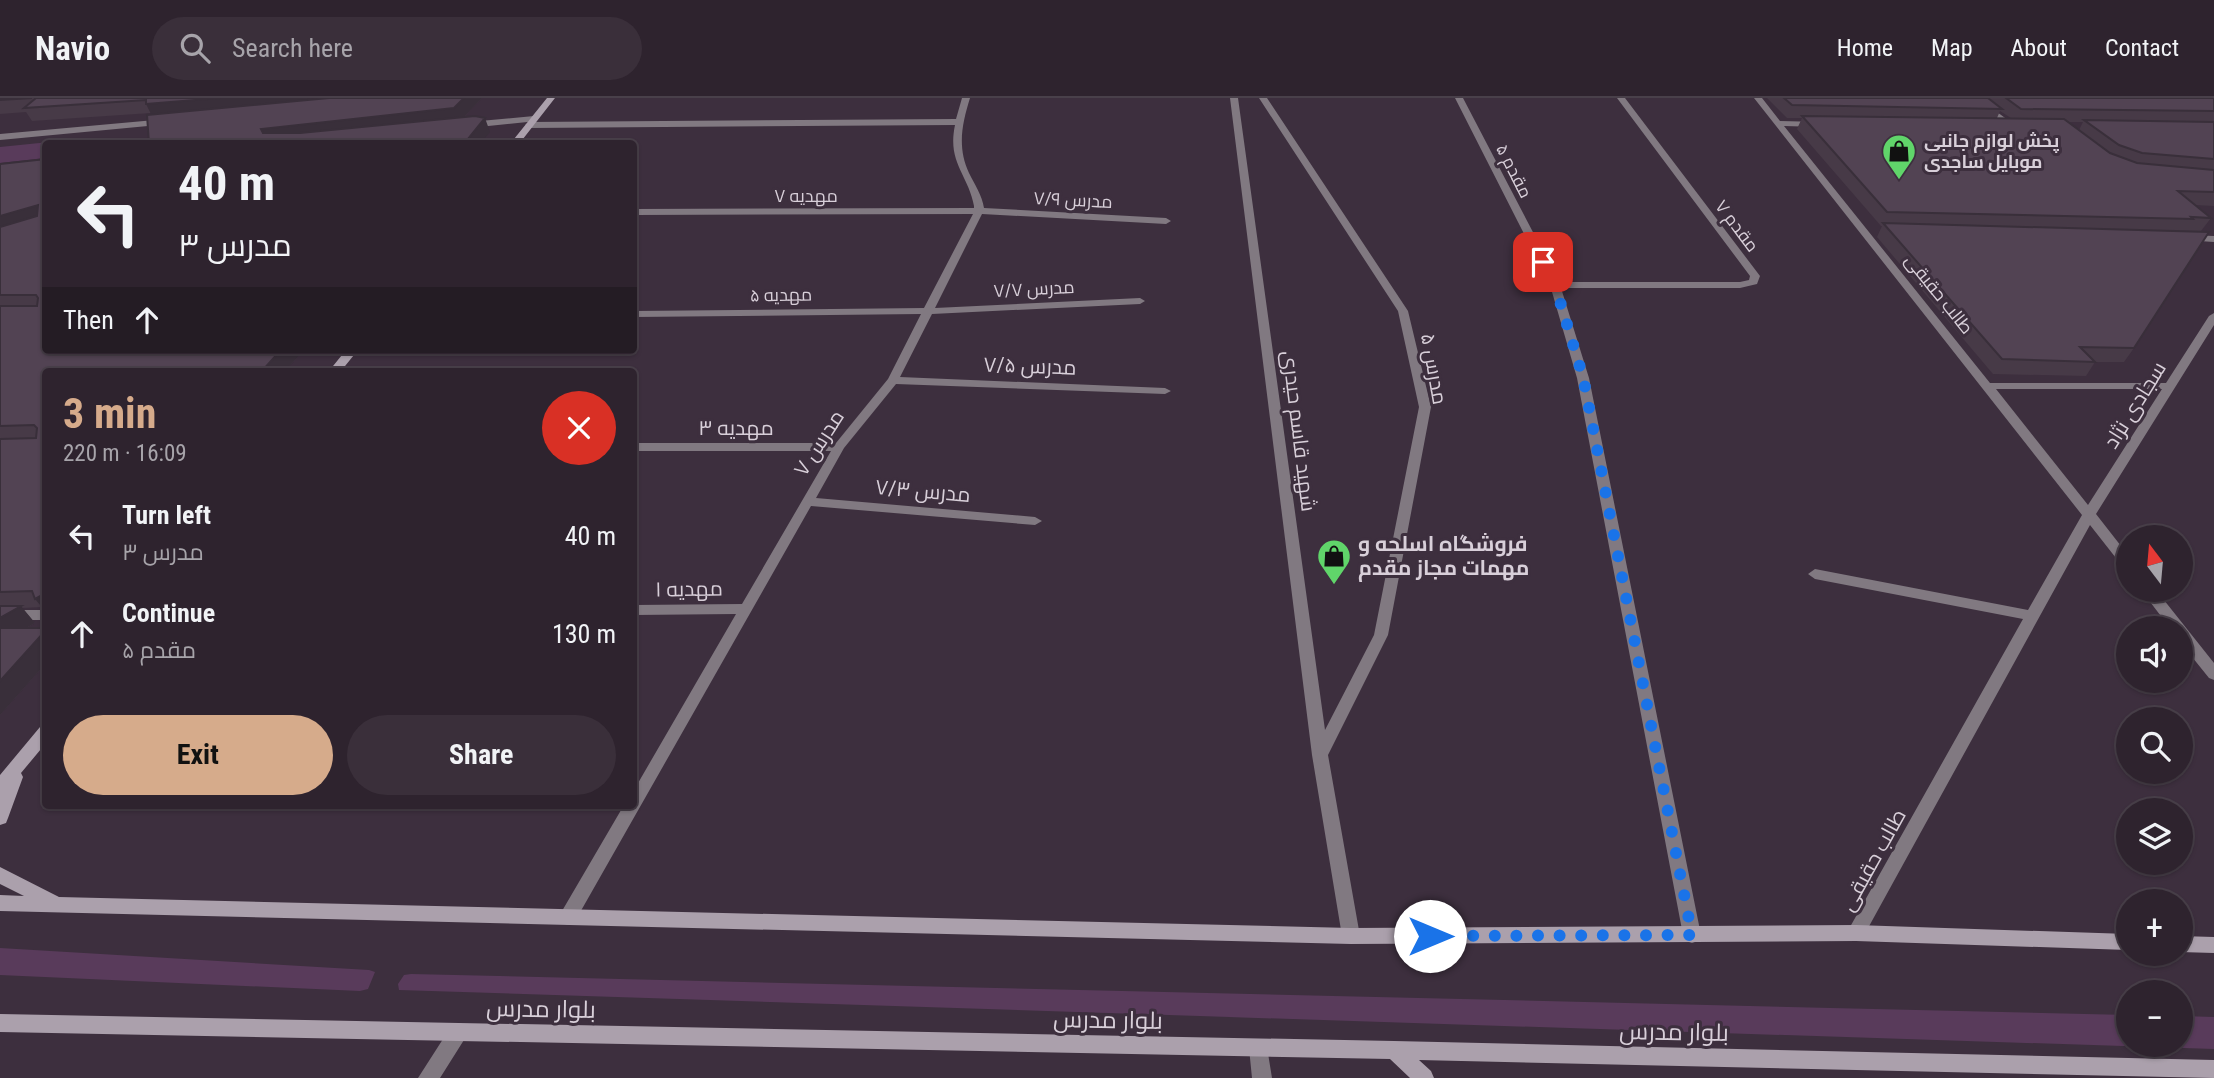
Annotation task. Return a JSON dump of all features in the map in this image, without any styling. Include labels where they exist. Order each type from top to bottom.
[{"type":"main road","points":[[517,140],[551,98]]},
{"type":"main road","points":[[337,368],[349,354]]},
{"type":"main road","points":[[0,785],[42,736]]},
{"type":"main road","points":[[0,818],[25,757]]},
{"type":"main road","points":[[0,875],[58,905]]},
{"type":"main road","points":[[0,903],[1351,936],[1856,933],[2116,942]]},
{"type":"main road","points":[[2193,944],[2214,945]]},
{"type":"main road","name":"بلوار مدرس","points":[[0,1023],[1394,1050],[2019,1072],[2164,1073],[2214,1070]]},
{"type":"main road","points":[[1394,1050],[1424,1078]]},
{"type":"street","points":[[967,98],[958,122],[954,146],[968,181],[979,196],[979,211]]},
{"type":"street","name":"شهید قاسم حیدری","points":[[1234,98],[1321,755],[1351,936]]},
{"type":"street","name":"مدرس ۵","points":[[1262,98],[1403,311],[1425,407],[1381,635],[1321,755]]},
{"type":"street","name":"مقدم ۵","points":[[1459,98],[1555,285],[1583,377],[1692,935]]},
{"type":"street","name":"مقدم ۷","points":[[1555,285],[1740,285],[1753,282],[1755,276],[1622,98]]},
{"type":"street","name":"طالب حقیقی","points":[[1758,98],[2116,549]]},
{"type":"street","points":[[1973,98],[2012,126]]},
{"type":"street","points":[[0,137],[179,121]]},
{"type":"street","points":[[452,127],[531,122],[958,122]]},
{"type":"street","points":[[1778,123],[1830,124]]},
{"type":"street","points":[[1999,126],[2024,126]]},
{"type":"street","name":"مهدیه ۷","points":[[637,212],[979,211]]},
{"type":"street","name":"مدرس ۷/۹","points":[[979,211],[1166,220]]},
{"type":"street","name":"مدرس ۷","points":[[637,797],[839,447],[893,380],[979,211]]},
{"type":"street","points":[[1864,231],[1877,232]]},
{"type":"street","points":[[2173,238],[2214,239]]},
{"type":"street","name":"مدرس ۷/۷","points":[[930,311],[1140,301]]},
{"type":"street","name":"مهدیه ۵","points":[[637,314],[930,311]]},
{"type":"street","name":"سجادی نژاد","points":[[2089,514],[2214,316]]},
{"type":"street","name":"مدرس ۷/۵","points":[[893,380],[1165,391]]},
{"type":"street","points":[[1987,386],[2169,386]]},
{"type":"street","name":"مهدیه ۳","points":[[637,447],[839,447]]},
{"type":"street","name":"مدرس ۷/۳","points":[[808,502],[1035,521]]},
{"type":"street","name":"طالب حقیقی","points":[[1856,933],[2089,514]]},
{"type":"street","points":[[1815,574],[2032,616]]},
{"type":"street","points":[[2157,602],[2168,616]]},
{"type":"street","name":"مهدیه ۱","points":[[637,610],[746,609]]},
{"type":"street","points":[[0,615],[42,615]]},
{"type":"street","points":[[2193,648],[2214,674]]},
{"type":"street","name":"مدرس ۷","points":[[568,917],[630,809]]},
{"type":"street","points":[[428,1078],[459,1032]]},
{"type":"street","points":[[1259,1048],[1262,1078]]},
{"type":"shaded area","points":[[42,143],[42,158],[0,163],[0,147]]},
{"type":"shaded area","points":[[0,948],[375,972],[368,989],[360,991],[0,975]]},
{"type":"shaded area","points":[[404,975],[2116,1015],[2116,1046],[399,990],[398,984]]},
{"type":"shaded area","points":[[2193,1016],[2214,1017],[2214,1049],[2193,1048]]},
{"type":"building","points":[[0,98],[32,98],[0,100]]},
{"type":"building","points":[[36,98],[220,98],[146,104],[146,100],[24,108]]},
{"type":"building","points":[[329,98],[464,98],[454,108],[261,129],[263,133],[300,133],[475,116],[485,118],[467,140],[149,140],[147,115]]},
{"type":"building","points":[[1784,98],[1988,98],[2002,109],[1792,105]]},
{"type":"building","points":[[2006,98],[2214,98],[2214,111],[2021,109]]},
{"type":"building","points":[[1802,116],[2064,119],[2110,153],[2137,163],[2214,170],[2214,192],[2178,191],[2211,218],[1887,212]]},
{"type":"building","points":[[2084,120],[2214,122],[2214,159],[2142,153],[2119,145]]},
{"type":"building","points":[[42,159],[42,354],[277,354],[265,368],[42,368],[42,595],[35,599],[32,591],[0,592],[0,439],[36,438],[37,428],[34,425],[0,426],[0,306],[37,306],[38,298],[36,295],[0,295],[0,227],[37,216],[38,205],[0,216],[0,164]]},
{"type":"building","points":[[1883,223],[2209,232],[2134,348],[2080,347],[2095,362],[2002,359]]},
{"type":"building","points":[[0,606],[21,606],[0,618]]},
{"type":"building","points":[[0,628],[42,628],[42,634],[0,681]]},
{"type":"place","name":"پخش لوازم جانبی موبایل ساجدی","points":[[1899,181]]},
{"type":"place","name":"فروشگاه اسلحه و مهمات مجاز مقدم","points":[[1334,586]]},
{"type":"route","points":[[1430,936],[1692,935],[1583,377],[1555,285],[1543,262]]}]
